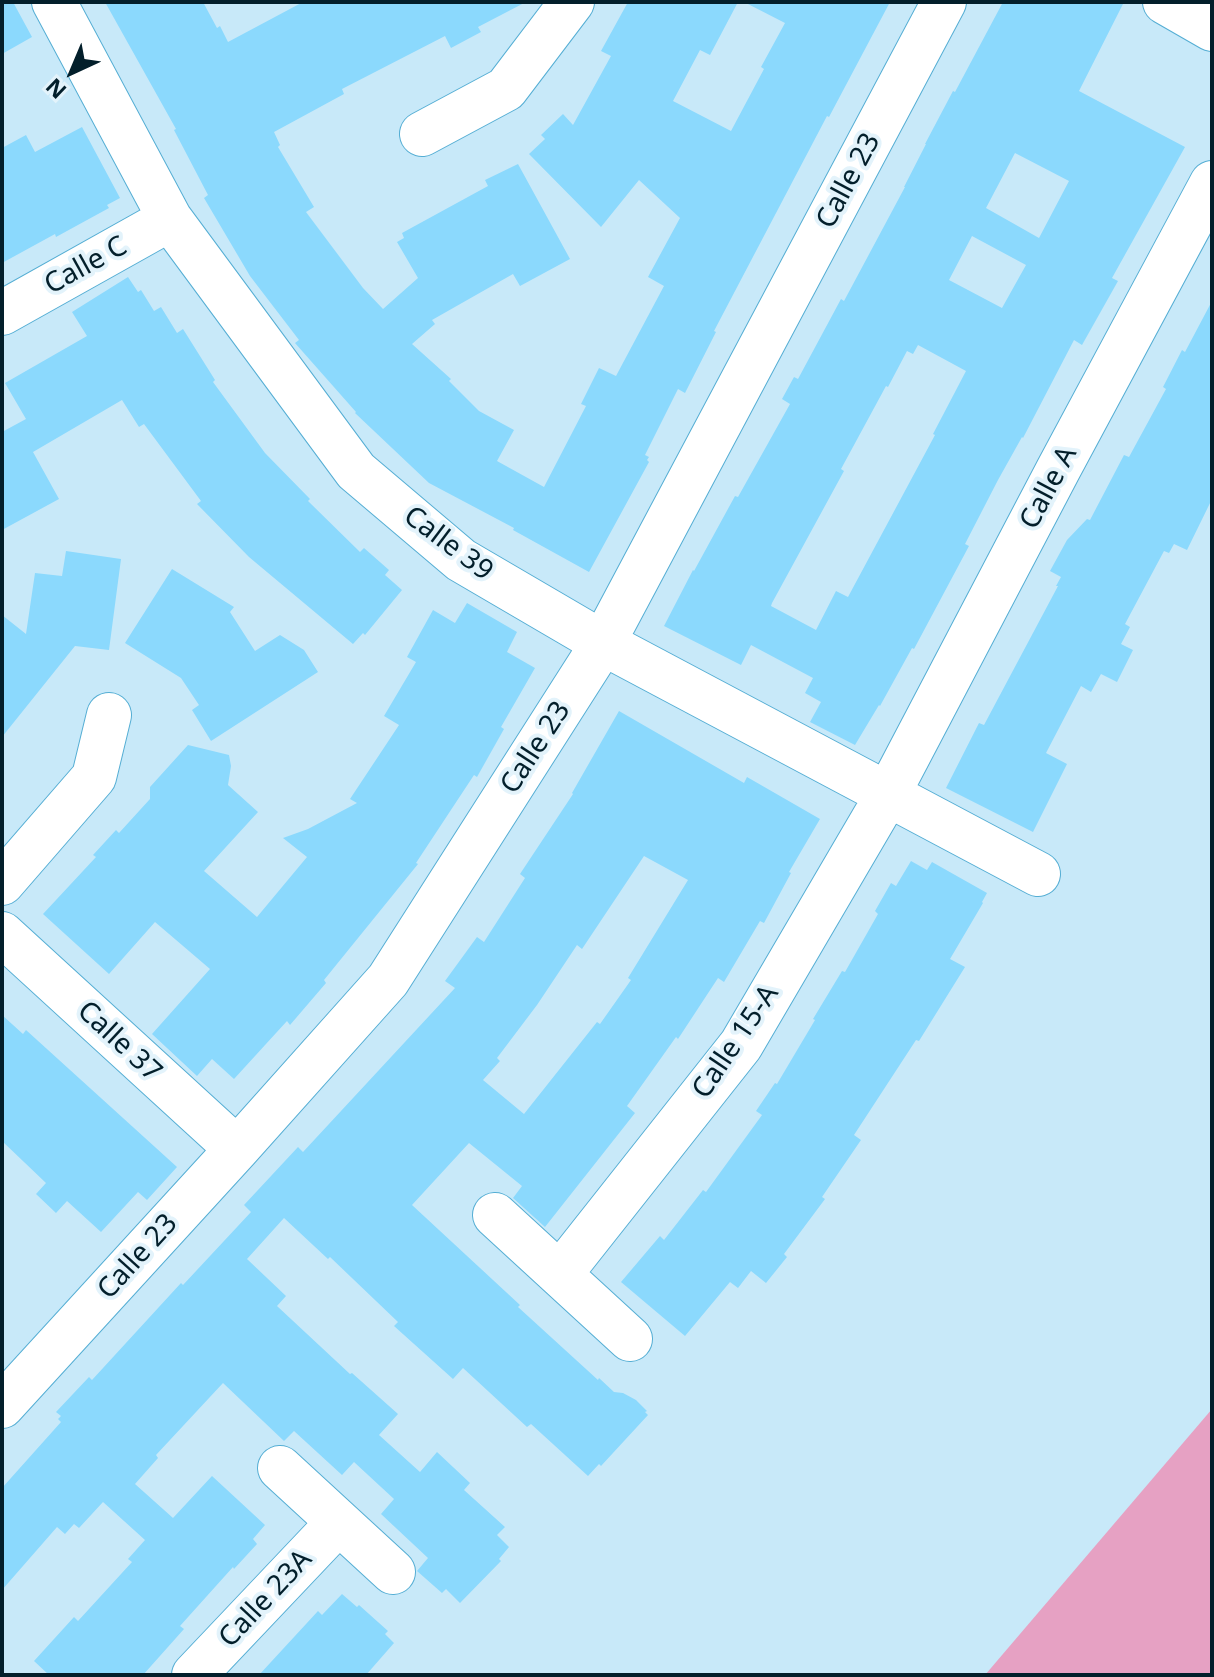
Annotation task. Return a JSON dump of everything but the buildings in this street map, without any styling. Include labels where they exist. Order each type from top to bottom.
[{"type":"street","name":"Calle 39","points":[[54,2],[170,219],[356,471],[461,560],[603,643],[1038,874]]},
{"type":"street","points":[[422,134],[506,89],[572,2]]},
{"type":"street","name":"Calle 23","points":[[2,1406],[388,980],[603,643],[944,2]]},
{"type":"street","points":[[1165,2],[1212,29]]},
{"type":"street","name":"Calle A","points":[[888,794],[1212,183]]},
{"type":"street","name":"Calle C","points":[[2,313],[170,219]]},
{"type":"street","points":[[2,883],[94,777],[109,715]]},
{"type":"street","name":"Calle 15-A","points":[[560,1274],[741,1045],[888,794]]},
{"type":"street","name":"Calle 37","points":[[2,934],[237,1149]]},
{"type":"street","points":[[495,1215],[630,1339]]},
{"type":"street","points":[[280,1468],[393,1572]]},
{"type":"street","name":"Calle 23A","points":[[194,1675],[338,1523]]},
{"type":"shaded area","points":[[1212,1409],[1212,1675],[985,1675]]}]
